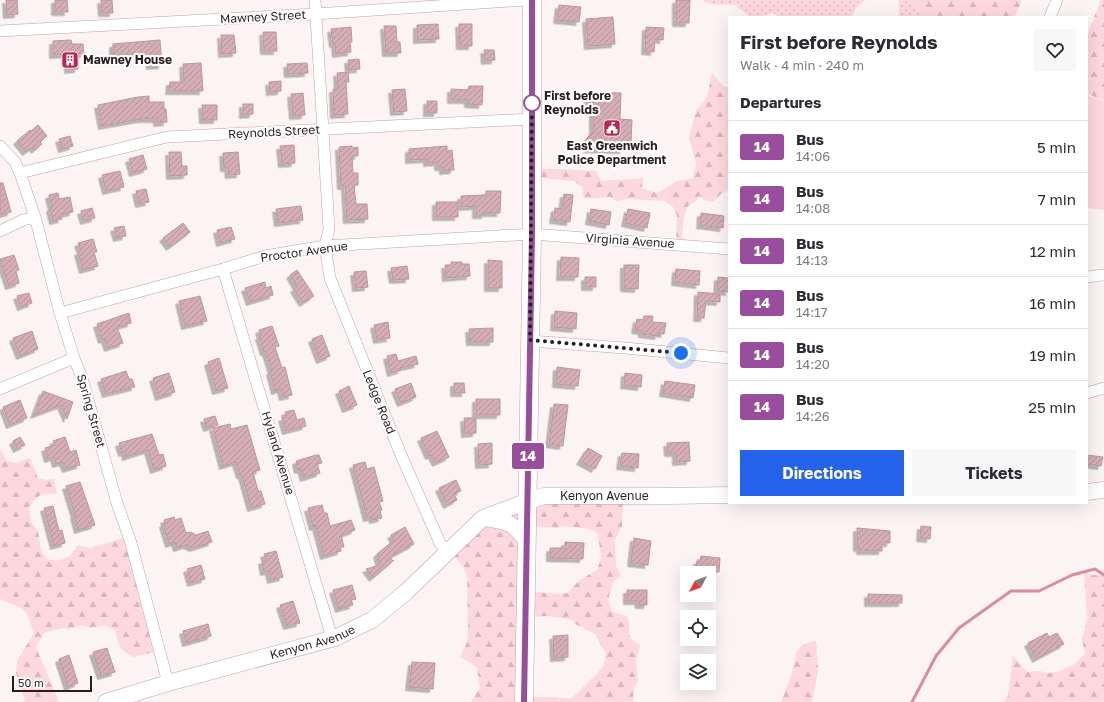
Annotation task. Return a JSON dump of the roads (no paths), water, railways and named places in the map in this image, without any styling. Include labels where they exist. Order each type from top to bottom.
[{"type":"main road","points":[[524,702],[532,234],[532,0]]},
{"type":"street","points":[[315,0],[329,229],[325,246]]},
{"type":"street","name":"Mawney Street","points":[[0,31],[315,14],[526,0]]},
{"type":"street","points":[[1050,16],[1057,0]]},
{"type":"street","name":"Reynolds Street","points":[[20,173],[167,137],[531,119]]},
{"type":"street","name":"Spring Street","points":[[0,146],[15,162],[35,217],[60,313],[82,378],[117,503],[131,543],[168,683]]},
{"type":"street","points":[[0,231],[23,220],[35,217]]},
{"type":"street","name":"Proctor Avenue","points":[[60,313],[223,269],[265,256],[325,246],[532,234]]},
{"type":"street","name":"Virginia Avenue","points":[[532,234],[728,249]]},
{"type":"street","name":"Ledge Road","points":[[325,246],[330,278],[370,380],[440,543],[447,553]]},
{"type":"street","name":"Hyland Avenue","points":[[223,269],[332,638]]},
{"type":"street","points":[[1088,277],[1104,275]]},
{"type":"street","points":[[530,340],[728,358]]},
{"type":"street","points":[[0,389],[74,358]]},
{"type":"street","points":[[1088,393],[1104,388]]},
{"type":"street","points":[[1088,492],[1104,490]]},
{"type":"street","name":"Kenyon Avenue","points":[[106,702],[168,683],[332,638],[372,620],[406,592],[483,518],[528,501],[544,496],[728,495]]},
{"type":"street","points":[[483,518],[504,521],[520,532],[527,542]]},
{"type":"waterway","points":[[912,702],[936,656],[959,628],[1011,591],[1039,591],[1072,575],[1095,569],[1104,575]]},
{"type":"place","name":"Mawney House","points":[[70,60]]},
{"type":"place","name":"First before Reynolds","points":[[532,103]]},
{"type":"place","name":"East Greenwich Police Department","points":[[612,128]]}]
